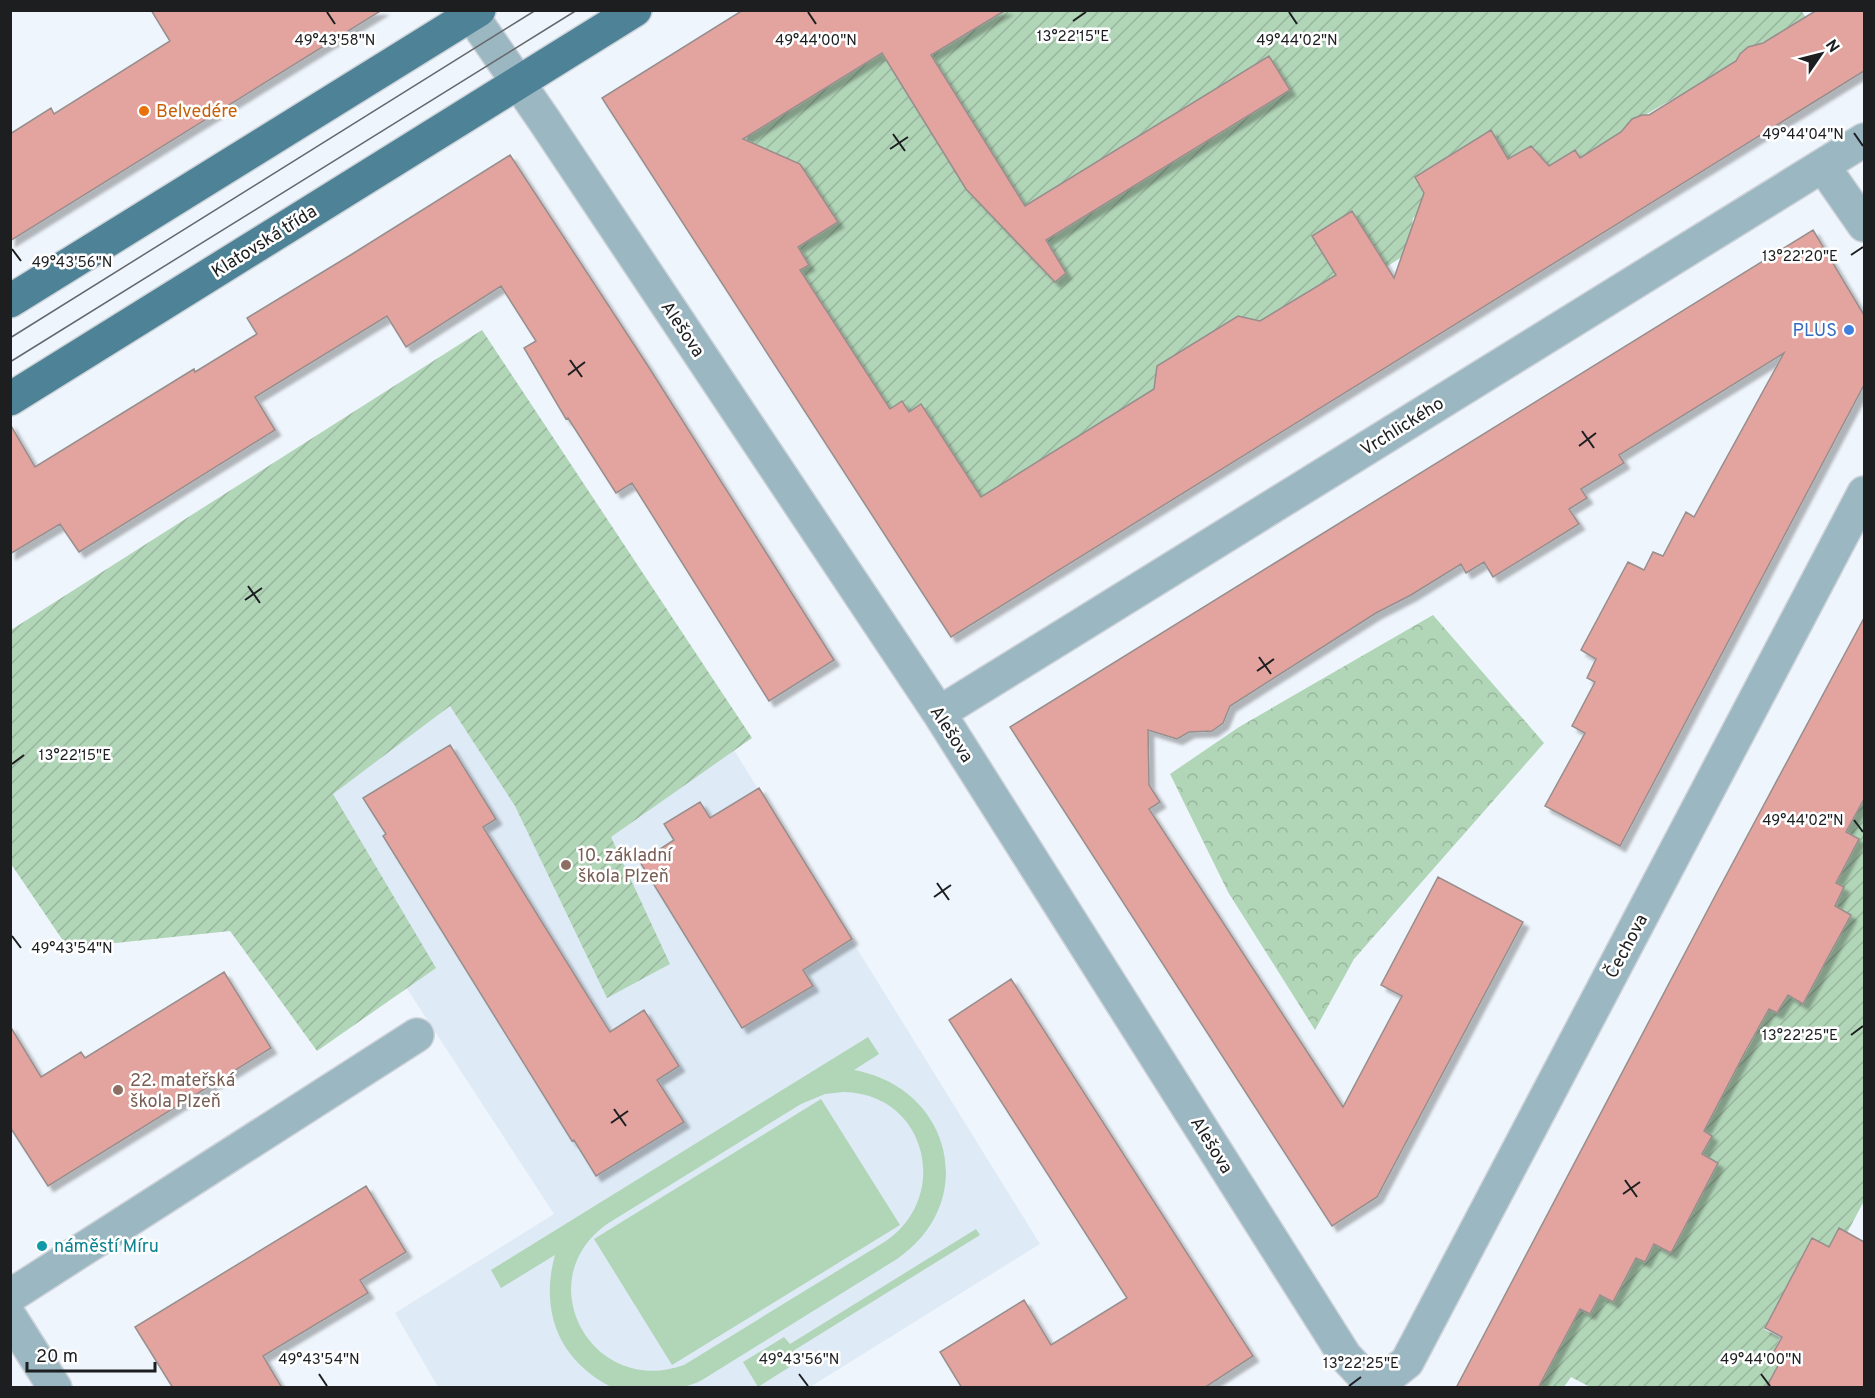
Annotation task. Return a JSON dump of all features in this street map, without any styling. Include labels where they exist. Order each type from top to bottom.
[{"type":"main road","name":"Klatovská třída","points":[[10,399],[635,10]]},
{"type":"main road","points":[[10,301],[473,12]]},
{"type":"street","points":[[473,12],[519,83]]},
{"type":"street","name":"Alešova","points":[[519,83],[939,713],[1345,1356],[1377,1387]]},
{"type":"street","name":"Vrchlického","points":[[939,713],[1864,140]]},
{"type":"street","points":[[1823,166],[1864,225]]},
{"type":"street","name":"Čechova","points":[[1377,1387],[1407,1362],[1864,493]]},
{"type":"street","points":[[10,1296],[417,1035]]},
{"type":"street","points":[[10,1317],[55,1388]]},
{"type":"shaded area","name":"10. základní škola Plzeň","points":[[171,627],[708,708],[1040,1244],[810,1387],[438,1387],[395,1313],[554,1214]]},
{"type":"green space","points":[[1801,10],[1806,18],[1743,51],[1736,61],[1694,87],[1645,115],[1632,119],[1624,130],[1579,159],[1574,150],[1549,166],[1531,149],[1516,154],[1514,168],[1491,130],[1415,177],[1436,214],[1424,212],[1413,218],[1412,226],[1427,255],[1414,249],[1380,271],[1352,211],[1312,236],[1337,276],[1276,336],[1237,316],[1157,369],[1177,402],[982,517],[902,401],[890,409],[800,270],[809,265],[798,247],[836,223],[733,137],[747,140],[752,121],[785,113],[881,54],[877,47],[911,67],[969,33],[980,11]]},
{"type":"green space","points":[[482,330],[752,738],[611,837],[670,964],[607,998],[515,806],[450,706],[333,794],[436,968],[317,1051],[230,931],[68,948],[11,864],[11,630]]},
{"type":"green space","points":[[1433,615],[1544,743],[1354,959],[1315,1030],[1228,892],[1170,774],[1239,727]]},
{"type":"green space","points":[[1864,789],[1864,1201],[1847,1233],[1839,1229],[1829,1247],[1812,1239],[1764,1329],[1780,1338],[1772,1355],[1781,1360],[1766,1387],[1590,1387],[1571,1377],[1564,1387],[1538,1388],[1580,1309],[1590,1314],[1600,1295],[1613,1301],[1636,1258],[1645,1262],[1654,1244],[1671,1252],[1718,1164],[1700,1156],[1704,1131],[1733,1046],[1746,1052],[1769,1009],[1777,1013],[1788,995],[1803,1004],[1850,915],[1835,906],[1844,887],[1836,883],[1859,839],[1846,832],[1856,815],[1851,813]]},
{"type":"green space","points":[[868,1037],[879,1054],[854,1070],[887,1081],[914,1099],[933,1123],[943,1150],[946,1179],[939,1208],[923,1235],[897,1259],[702,1380],[690,1385],[672,1388],[616,1388],[598,1379],[575,1360],[558,1333],[550,1303],[551,1271],[555,1255],[501,1288],[491,1270]],"holes":[[[843,1092],[871,1097],[894,1109],[910,1127],[920,1150],[923,1174],[919,1198],[907,1221],[886,1241],[684,1365],[651,1371],[622,1365],[599,1350],[581,1328],[572,1302],[572,1275],[584,1248],[607,1224],[801,1104],[825,1094]]]},
{"type":"green space","points":[[821,1099],[900,1225],[672,1365],[594,1239]]},
{"type":"green space","points":[[976,1229],[980,1235],[793,1351],[799,1361],[758,1387],[743,1362],[784,1337],[790,1344]]},
{"type":"building","points":[[151,10],[382,10],[10,241],[10,134],[51,108],[54,114],[170,41]]},
{"type":"building","points":[[743,10],[1006,10],[931,55],[1025,206],[1269,56],[1290,90],[1046,240],[1066,273],[1055,282],[966,189],[882,53],[743,139],[800,164],[838,222],[798,247],[809,265],[800,270],[890,409],[902,401],[909,412],[921,404],[981,497],[1154,389],[1157,366],[1238,316],[1260,321],[1336,275],[1312,236],[1352,211],[1394,278],[1424,193],[1415,177],[1491,130],[1508,159],[1531,146],[1549,166],[1575,150],[1580,158],[1621,132],[1632,119],[1649,115],[1736,61],[1748,47],[1763,43],[1817,10],[1864,10],[1864,71],[951,637],[602,98]]},
{"type":"building","points":[[510,155],[648,366],[834,660],[769,701],[632,483],[616,493],[568,418],[566,419],[524,348],[536,341],[501,286],[406,347],[387,316],[255,397],[275,430],[79,552],[60,524],[10,554],[10,424],[35,467],[194,369],[195,372],[257,334],[247,318]]},
{"type":"building","points":[[1813,230],[1864,315],[1864,385],[1620,846],[1545,806],[1585,733],[1572,726],[1595,682],[1587,678],[1596,659],[1581,650],[1628,562],[1644,570],[1653,552],[1663,556],[1686,512],[1694,517],[1784,353],[1619,455],[1624,463],[1581,489],[1587,498],[1569,509],[1579,524],[1493,577],[1484,562],[1466,573],[1461,564],[1411,595],[1376,613],[1230,706],[1223,723],[1212,731],[1189,732],[1177,739],[1148,730],[1149,785],[1160,802],[1149,809],[1343,1107],[1402,996],[1381,985],[1438,877],[1523,922],[1377,1197],[1332,1226],[1010,727]]},
{"type":"building","points":[[1864,618],[1864,799],[1846,832],[1859,839],[1836,883],[1844,887],[1835,906],[1851,915],[1803,1004],[1788,995],[1777,1013],[1769,1009],[1745,1052],[1704,1131],[1712,1136],[1702,1154],[1718,1163],[1671,1253],[1654,1244],[1645,1262],[1636,1258],[1613,1302],[1600,1295],[1590,1314],[1580,1309],[1538,1388],[1456,1388],[1714,898]]},
{"type":"building","name":"10. základní škola Plzeň","points":[[450,745],[496,819],[483,827],[610,1032],[644,1010],[679,1066],[657,1080],[684,1122],[596,1176],[383,836],[386,834],[363,798]]},
{"type":"building","points":[[759,788],[852,939],[803,970],[813,986],[742,1028],[640,862],[674,840],[664,824],[700,802],[710,818]]},
{"type":"building","name":"22. mateřská škola Plzeň","points":[[224,972],[271,1048],[48,1186],[10,1127],[10,1026],[41,1077],[81,1052],[85,1058]]},
{"type":"building","points":[[1011,979],[1253,1356],[1204,1388],[962,1388],[940,1352],[1024,1300],[1051,1345],[1127,1298],[949,1020]]},
{"type":"building","points":[[366,1186],[406,1252],[360,1280],[368,1293],[263,1356],[282,1388],[173,1388],[135,1327]]},
{"type":"building","points":[[1839,1228],[1864,1242],[1864,1388],[1766,1388],[1781,1360],[1772,1355],[1782,1337],[1765,1328],[1812,1238],[1829,1247]]},
{"type":"tram line","points":[[10,338],[536,10]]},
{"type":"tram line","points":[[10,362],[577,10]]},
{"type":"place","name":"Belvedére","points":[[144,111]]},
{"type":"place","name":"PLUS","points":[[1849,330]]},
{"type":"place","name":"10. základní škola Plzeň","points":[[566,865]]},
{"type":"place","name":"22. mateřská škola Plzeň","points":[[118,1090]]},
{"type":"place","name":"náměstí Míru","points":[[42,1246]]}]
